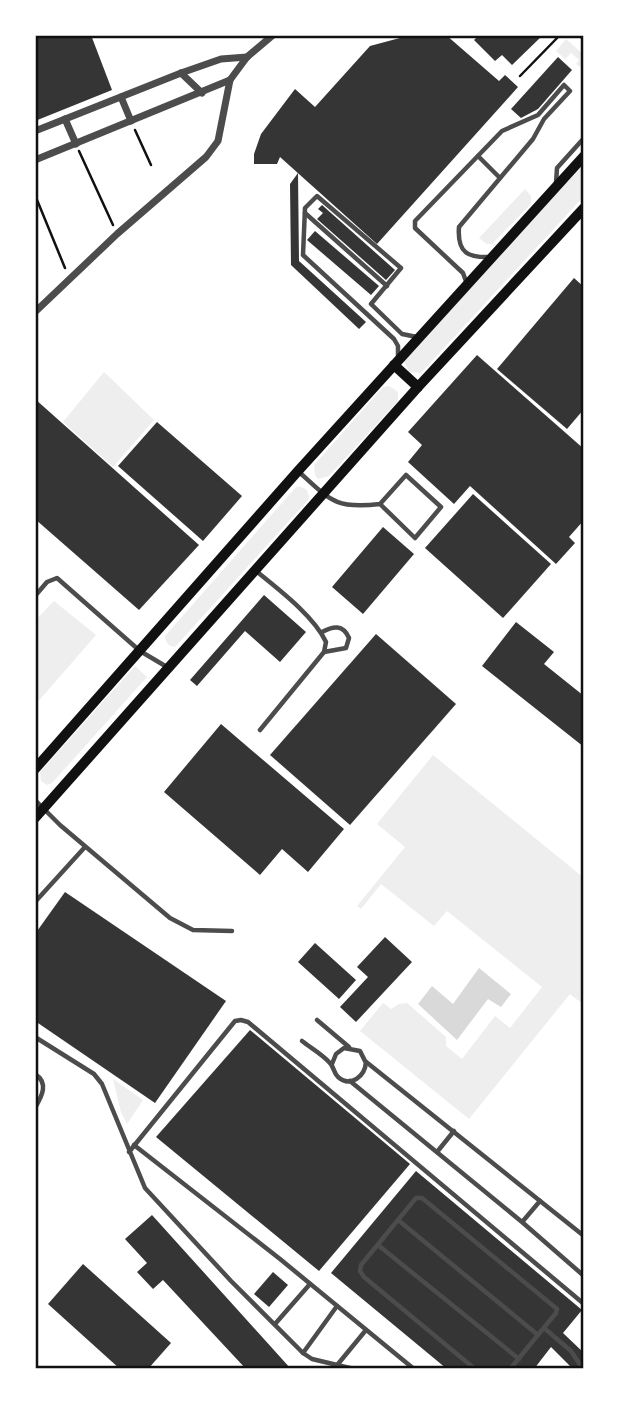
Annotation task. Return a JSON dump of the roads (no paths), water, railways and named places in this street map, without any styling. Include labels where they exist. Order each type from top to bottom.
[{"type":"main road","points":[[35,769],[298,471],[584,156]]},
{"type":"main road","points":[[35,818],[39,804],[168,667],[418,387],[584,208]]},
{"type":"main road","points":[[394,365],[418,387]]},
{"type":"street","points":[[35,312],[117,234],[194,170],[218,141],[230,80],[247,57],[274,35]]},
{"type":"street","points":[[35,131],[181,73],[221,60],[247,57]]},
{"type":"street","points":[[181,73],[202,93]]},
{"type":"street","points":[[35,160],[230,80]]},
{"type":"street","points":[[121,97],[131,121]]},
{"type":"street","points":[[65,119],[76,144]]},
{"type":"lane","points":[[467,284],[463,273],[414,225],[502,131],[538,115],[564,85],[570,91],[544,119],[534,139],[459,227],[460,243],[464,251],[475,258],[492,257]]},
{"type":"lane","points":[[556,187],[557,169],[584,138]]},
{"type":"lane","points":[[478,156],[500,178]]},
{"type":"lane","points":[[394,365],[400,352],[394,339],[303,255],[305,208],[317,196],[401,268],[371,304],[402,334],[413,338],[421,336]]},
{"type":"lane","points":[[304,213],[387,286]]},
{"type":"lane","points":[[298,471],[336,503],[355,507],[380,504],[406,475],[441,507],[415,538],[380,504]]},
{"type":"lane","points":[[255,570],[322,632],[326,642],[324,652],[260,730]]},
{"type":"lane","points":[[35,596],[47,582],[57,578],[140,650],[168,667]]},
{"type":"lane","points":[[322,632],[333,626],[338,627],[347,633],[349,638],[346,648],[324,652]]},
{"type":"lane","points":[[39,804],[85,847],[180,925],[193,930],[232,931]]},
{"type":"lane","points":[[35,902],[85,847]]},
{"type":"lane","points":[[317,1020],[350,1048],[360,1051],[365,1061],[584,1236]]},
{"type":"lane","points":[[130,1152],[234,1021],[247,1022],[584,1304]]},
{"type":"lane","points":[[35,1037],[94,1074],[103,1083],[145,1188],[275,1324],[312,1359],[354,1369]]},
{"type":"lane","points":[[302,1041],[332,1065],[336,1075],[345,1081],[361,1077],[365,1061]]},
{"type":"lane","points":[[332,1065],[336,1054],[350,1048]]},
{"type":"lane","points":[[35,1074],[40,1077],[44,1087],[43,1095],[35,1108]]},
{"type":"lane","points":[[351,1081],[584,1276]]},
{"type":"lane","points":[[437,1152],[454,1131]]},
{"type":"lane","points":[[134,1145],[414,1369]]},
{"type":"lane","points":[[475,1369],[360,1271],[361,1265],[416,1198],[422,1198],[555,1305],[556,1313],[510,1369]]},
{"type":"lane","points":[[522,1222],[540,1201]]},
{"type":"lane","points":[[398,1220],[538,1335]]},
{"type":"lane","points":[[378,1245],[519,1359]]},
{"type":"lane","points":[[275,1324],[310,1284]]},
{"type":"lane","points":[[303,1353],[337,1306]]},
{"type":"lane","points":[[544,1328],[577,1358],[583,1369]]},
{"type":"lane","points":[[338,1364],[366,1330]]}]
